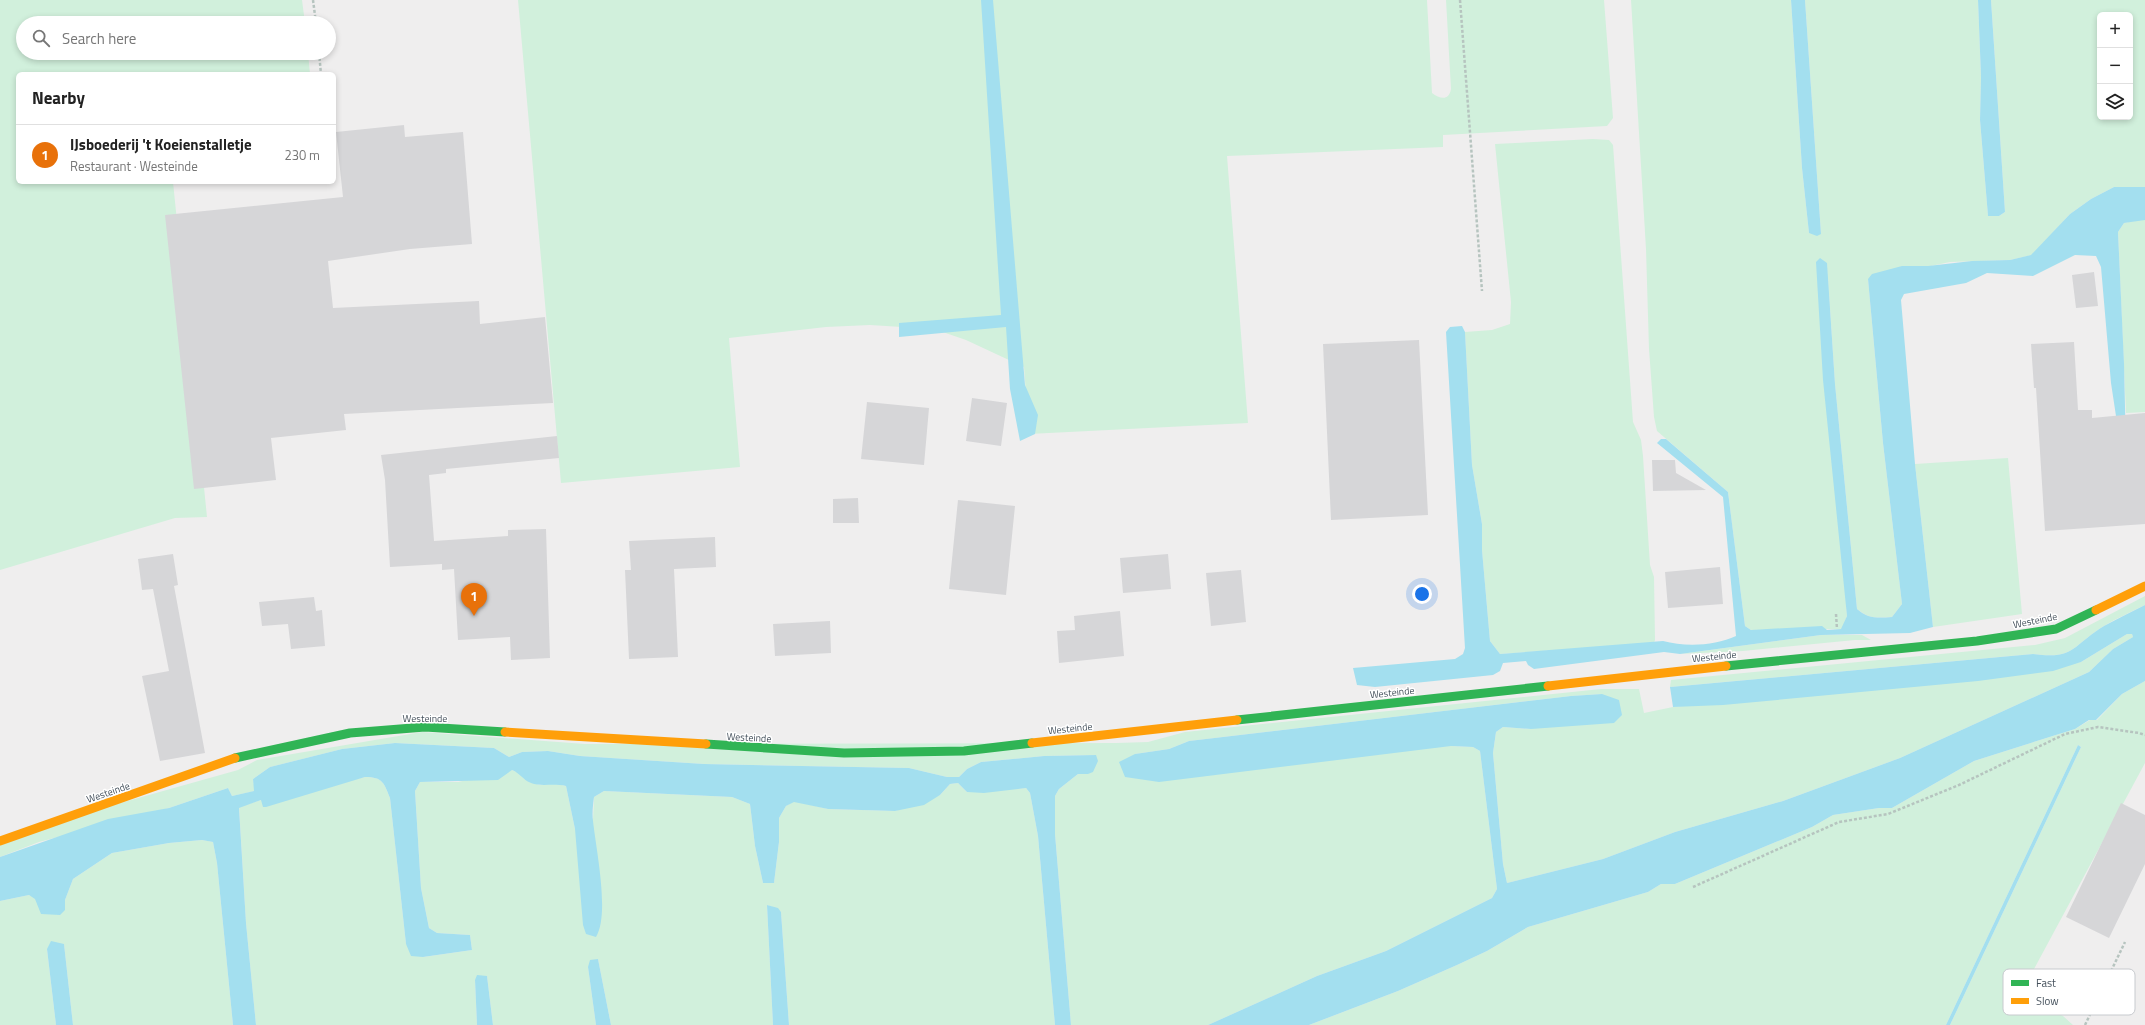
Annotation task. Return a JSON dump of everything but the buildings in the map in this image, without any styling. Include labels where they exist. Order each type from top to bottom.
[{"type":"street","name":"Westeinde","points":[[0,841],[239,757],[350,733],[425,727],[844,753],[964,751],[1841,653],[1977,641],[2056,629],[2145,586]]},
{"type":"path","points":[[313,0],[315,16]]},
{"type":"path","points":[[1460,0],[1482,291]]},
{"type":"path","points":[[320,60],[321,72]]},
{"type":"path","points":[[1693,887],[1839,822],[1888,814],[1959,785],[2065,734],[2098,727],[2145,735]]},
{"type":"path","points":[[2112,969],[2125,942]]},
{"type":"path","points":[[2085,1025],[2090,1015]]},
{"type":"green space","points":[[0,0],[302,0],[304,16],[16,16],[16,60],[309,60],[310,72],[16,72],[16,184],[173,184],[207,517],[175,518],[0,570]]},
{"type":"green space","points":[[518,0],[1427,0],[1432,93],[1438,97],[1444,98],[1448,96],[1451,89],[1446,0],[1604,0],[1613,118],[1607,126],[1443,135],[1443,147],[1227,156],[1248,423],[1029,434],[1024,367],[966,340],[934,329],[870,325],[826,327],[729,338],[740,467],[561,483]]},
{"type":"green space","points":[[1631,0],[1791,0],[1802,168],[1809,233],[1821,234],[1805,0],[1978,0],[1981,77],[1980,120],[1988,216],[1999,216],[2005,212],[1991,0],[2145,0],[2145,187],[2114,187],[2091,199],[2070,214],[2032,255],[2010,260],[1950,262],[1868,279],[1883,443],[1902,604],[1892,617],[1873,617],[1865,615],[1857,609],[1835,384],[1827,263],[1847,616],[1842,629],[1751,630],[1745,626],[1728,492],[1657,431],[1654,417],[1649,349],[1646,249]]},
{"type":"green space","points":[[1593,139],[1609,140],[1613,145],[1633,422],[1641,440],[1650,565],[1654,577],[1655,640],[1654,643],[1646,644],[1500,654],[1490,641],[1482,550],[1482,524],[1472,465],[1465,332],[1492,330],[1510,324],[1511,302],[1495,144]]},
{"type":"green space","points":[[2143,219],[2145,220],[2145,412],[2126,413],[2118,232],[2124,223]]},
{"type":"green space","points":[[2008,458],[2022,614],[1933,627],[1915,464]]},
{"type":"green space","points":[[2145,596],[2145,605],[2104,626],[2073,649],[2058,655],[2033,654],[1670,687],[1671,680],[2035,645],[2065,638]]},
{"type":"green space","points":[[2127,634],[2132,634],[2133,637],[2113,649],[2089,672],[1900,758],[1783,801],[1675,832],[1603,859],[1507,883],[1503,864],[1493,753],[1496,732],[1503,727],[1531,729],[1602,694],[1571,696],[1189,741],[1169,749],[1135,754],[1451,746],[1473,747],[1480,751],[1497,889],[1492,898],[1386,951],[1317,976],[1208,1025],[1071,1025],[1055,834],[1055,796],[1059,789],[1078,774],[1088,774],[1095,755],[1044,756],[981,762],[967,769],[959,777],[947,777],[909,768],[704,764],[580,756],[548,751],[522,752],[509,757],[494,748],[395,743],[342,749],[270,767],[253,779],[255,791],[232,796],[228,788],[169,808],[39,842],[0,857],[0,844],[99,809],[238,770],[257,760],[422,732],[585,744],[1148,742],[1185,732],[1601,689],[1639,689],[1644,713],[1673,707],[2081,662]]},
{"type":"green space","points":[[1821,635],[1862,635],[1871,640],[1855,640],[1743,651],[1680,654]]},
{"type":"green space","points":[[2145,681],[2145,763],[2034,969],[2003,969],[2003,1015],[2061,1015],[2073,1025],[1950,1025],[2081,747],[2078,745],[1946,1025],[1309,1025],[1398,991],[1457,965],[1487,951],[1528,927],[1648,892],[1661,884],[1675,884],[1812,827],[1833,815],[1879,808],[1892,808],[1974,761],[2075,729],[2090,720],[2097,720],[2122,694]]},
{"type":"green space","points":[[512,770],[519,773],[529,782],[540,785],[553,783],[566,786],[575,829],[593,819],[594,797],[604,791],[732,797],[750,804],[755,846],[763,883],[774,883],[779,842],[779,818],[786,806],[794,801],[828,809],[895,811],[940,795],[950,784],[958,783],[967,792],[1026,788],[1030,793],[1038,836],[1055,1025],[789,1025],[781,912],[767,905],[773,1025],[611,1025],[598,959],[588,967],[596,1025],[493,1025],[487,976],[475,980],[477,1025],[256,1025],[246,923],[239,807],[261,800],[365,777],[376,778],[382,782],[390,798],[406,944],[423,957],[472,950],[470,935],[437,933],[429,928],[421,888],[415,791],[420,782],[458,782]]},
{"type":"green space","points":[[202,840],[213,842],[217,863],[233,1025],[73,1025],[64,944],[47,949],[56,1025],[0,1025],[0,901],[29,895],[65,910],[65,900],[73,879],[112,853],[169,843]]},
{"type":"water","points":[[981,0],[993,0],[1025,385],[1038,415],[1035,434],[1020,441],[1010,389],[1006,327],[899,337],[899,323],[1001,315]]},
{"type":"water","points":[[1791,0],[1805,0],[1821,234],[1817,236],[1809,233],[1802,168]]},
{"type":"water","points":[[1978,0],[1991,0],[2005,212],[1999,216],[1988,216],[1980,120],[1981,77]]},
{"type":"water","points":[[2114,187],[2145,187],[2145,220],[2124,223],[2118,232],[2126,450],[2121,449],[2111,383],[2101,267],[2096,256],[2075,255],[2033,276],[1987,273],[1966,283],[1904,294],[1901,300],[1915,464],[1933,627],[1910,633],[1821,635],[1680,654],[1664,652],[1534,669],[1528,665],[1526,661],[1503,663],[1500,671],[1493,675],[1375,687],[1357,685],[1353,668],[1455,659],[1463,654],[1465,648],[1446,332],[1450,327],[1462,326],[1465,332],[1472,465],[1482,524],[1482,550],[1490,641],[1500,654],[1663,641],[1690,645],[1709,644],[1736,636],[1723,497],[1657,443],[1661,439],[1666,439],[1728,492],[1745,626],[1751,630],[1822,626],[1827,630],[1841,629],[1847,616],[1823,380],[1816,262],[1820,258],[1827,263],[1835,384],[1857,609],[1869,616],[1878,618],[1892,617],[1902,604],[1883,443],[1868,279],[1872,274],[1902,266],[1928,266],[1972,261],[2010,260],[2031,255],[2070,214],[2091,199]]},
{"type":"water","points":[[2145,605],[2145,681],[2122,694],[2096,720],[2089,720],[2075,729],[1974,761],[1892,808],[1879,808],[1833,815],[1812,827],[1675,884],[1661,884],[1648,892],[1528,927],[1487,951],[1457,965],[1398,991],[1309,1025],[1208,1025],[1317,976],[1386,951],[1492,898],[1497,889],[1480,751],[1473,747],[1451,746],[1159,782],[1125,777],[1119,762],[1135,754],[1169,749],[1189,741],[1571,696],[1602,694],[1619,700],[1622,715],[1614,723],[1531,729],[1503,727],[1496,732],[1493,753],[1503,864],[1507,883],[1603,859],[1675,832],[1783,801],[1900,758],[2089,672],[2113,649],[2133,637],[2132,634],[2127,634],[2081,662],[2053,671],[1978,681],[1723,705],[1673,707],[1670,687],[2033,654],[2058,655],[2073,649],[2104,626]]},
{"type":"water","points":[[395,743],[494,748],[509,757],[522,752],[548,751],[580,756],[704,764],[909,768],[947,777],[959,777],[967,769],[981,762],[1044,756],[1096,755],[1098,761],[1093,772],[1088,774],[1078,774],[1059,789],[1055,796],[1055,834],[1071,1025],[1055,1025],[1038,836],[1030,793],[1026,788],[984,793],[967,792],[958,783],[950,784],[940,795],[924,805],[895,811],[828,809],[794,802],[786,806],[779,818],[779,842],[774,883],[763,883],[755,846],[750,804],[732,797],[604,791],[594,797],[593,809],[593,821],[602,898],[600,927],[596,937],[586,934],[583,925],[575,829],[566,786],[543,785],[528,782],[512,770],[498,780],[420,782],[415,791],[421,888],[429,928],[437,933],[470,935],[472,950],[423,957],[411,956],[406,944],[390,798],[382,782],[376,778],[365,777],[266,807],[263,807],[261,800],[239,808],[246,923],[256,1025],[233,1025],[217,863],[213,842],[202,840],[169,843],[112,853],[73,879],[65,900],[65,910],[60,915],[41,914],[35,899],[29,895],[0,901],[0,857],[108,819],[169,808],[228,788],[232,796],[254,791],[253,779],[270,767],[342,749]]},
{"type":"water","points":[[2078,745],[2081,747],[1950,1025],[1946,1025]]},
{"type":"water","points":[[767,905],[778,908],[781,912],[789,1025],[773,1025]]},
{"type":"water","points":[[51,941],[64,944],[73,1025],[56,1025],[47,949]]},
{"type":"water","points":[[598,959],[611,1025],[596,1025],[588,967],[590,960]]},
{"type":"water","points":[[477,975],[487,976],[493,1025],[477,1025],[475,980]]},
{"type":"traffic: fast","points":[[1726,666],[1977,641],[2056,629],[2096,610]]},
{"type":"traffic: fast","points":[[1237,720],[1548,686]]},
{"type":"traffic: fast","points":[[235,758],[350,733],[425,727],[505,732]]},
{"type":"traffic: fast","points":[[706,744],[844,753],[964,751],[1032,743]]},
{"type":"traffic: slow","points":[[2096,610],[2145,586]]},
{"type":"traffic: slow","points":[[1548,686],[1726,666]]},
{"type":"traffic: slow","points":[[1032,743],[1237,720]]},
{"type":"traffic: slow","points":[[505,732],[706,744]]},
{"type":"traffic: slow","points":[[0,841],[235,758]]},
{"type":"place","name":"IJsboederij 't Koeienstalletje","points":[[474,616]]}]
